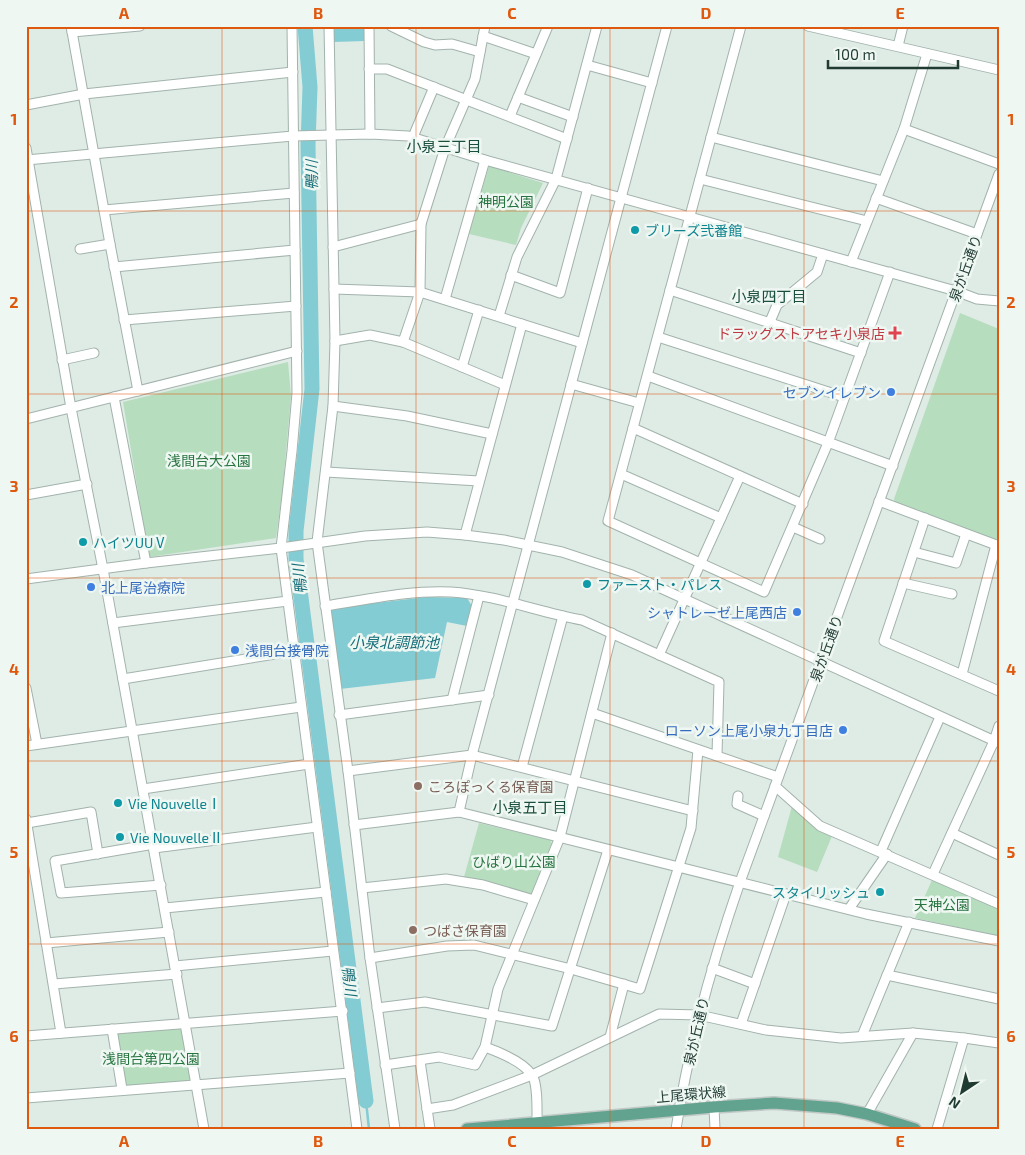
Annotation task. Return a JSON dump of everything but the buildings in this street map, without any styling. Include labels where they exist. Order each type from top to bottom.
[{"type":"main road","name":"上尾環状線","points":[[467,1129],[509,1127],[537,1122],[714,1106],[774,1104],[836,1108],[867,1114],[915,1129]]},
{"type":"street","points":[[138,391],[72,29],[140,26]]},
{"type":"street","points":[[292,26],[297,393],[281,548],[357,1129]]},
{"type":"street","points":[[328,26],[334,289],[334,406],[317,542],[348,771],[370,958],[395,1129]]},
{"type":"street","points":[[369,26],[370,134]]},
{"type":"street","points":[[391,26],[435,45],[452,44],[480,52]]},
{"type":"street","points":[[403,342],[420,292],[421,224],[445,148],[475,79],[485,26]]},
{"type":"street","points":[[510,116],[548,26]]},
{"type":"street","points":[[499,316],[517,257],[556,179],[597,26]]},
{"type":"street","points":[[459,812],[472,755],[667,26]]},
{"type":"street","points":[[741,26],[608,521],[764,592],[828,443],[890,272]]},
{"type":"street","points":[[808,26],[999,70]]},
{"type":"street","points":[[898,46],[903,26]]},
{"type":"street","points":[[483,36],[536,54]]},
{"type":"street","points":[[851,262],[904,129],[927,54]]},
{"type":"street","points":[[587,65],[652,83]]},
{"type":"street","points":[[369,69],[387,68],[567,138]]},
{"type":"street","points":[[26,105],[84,94],[293,72]]},
{"type":"street","points":[[413,137],[434,87]]},
{"type":"street","points":[[518,97],[573,117]]},
{"type":"street","points":[[904,129],[999,164]]},
{"type":"street","points":[[27,160],[94,156],[293,136],[370,134],[413,137],[484,160],[890,272],[977,299],[999,301]]},
{"type":"street","points":[[711,138],[883,181]]},
{"type":"street","points":[[26,148],[70,408],[103,569],[204,1129]]},
{"type":"street","points":[[445,299],[484,160]]},
{"type":"street","name":"泉が丘通り","points":[[676,1129],[699,1015],[740,882],[977,234],[996,191],[999,174]]},
{"type":"street","points":[[700,179],[867,221]]},
{"type":"street","points":[[511,274],[560,293],[588,188]]},
{"type":"street","points":[[104,210],[294,193]]},
{"type":"street","points":[[876,198],[977,234]]},
{"type":"street","points":[[333,246],[421,224]]},
{"type":"street","points":[[80,249],[110,244]]},
{"type":"street","points":[[114,267],[295,250]]},
{"type":"street","points":[[770,324],[777,305],[817,272],[823,254]]},
{"type":"street","points":[[334,289],[420,292],[582,343]]},
{"type":"street","points":[[670,290],[861,354]]},
{"type":"street","points":[[124,320],[296,306]]},
{"type":"street","points":[[462,367],[479,310]]},
{"type":"street","points":[[465,535],[522,324]]},
{"type":"street","points":[[334,341],[370,335],[403,342],[505,385]]},
{"type":"street","points":[[658,337],[844,397]]},
{"type":"street","points":[[26,419],[297,351]]},
{"type":"street","points":[[62,360],[94,353]]},
{"type":"street","points":[[648,376],[893,466]]},
{"type":"street","points":[[571,384],[639,403]]},
{"type":"street","points":[[114,397],[146,563]]},
{"type":"street","points":[[334,406],[407,416],[492,434]]},
{"type":"street","points":[[633,428],[803,504]]},
{"type":"street","points":[[326,472],[479,481]]},
{"type":"street","points":[[621,474],[721,518]]},
{"type":"street","points":[[660,655],[740,476]]},
{"type":"street","points":[[26,495],[87,484]]},
{"type":"street","points":[[879,501],[998,546],[962,674]]},
{"type":"street","points":[[925,518],[884,641],[999,691]]},
{"type":"street","points":[[793,527],[820,539]]},
{"type":"street","points":[[26,579],[365,536],[427,532],[465,535],[529,545],[562,552],[632,576],[996,742]]},
{"type":"street","points":[[914,552],[956,563],[966,534]]},
{"type":"street","points":[[903,583],[952,594]]},
{"type":"street","points":[[325,606],[417,593],[451,592],[514,602],[582,620],[719,682],[717,755]]},
{"type":"street","points":[[452,700],[479,596]]},
{"type":"street","points":[[113,623],[288,601]]},
{"type":"street","points":[[522,767],[563,616]]},
{"type":"street","points":[[385,1065],[439,1057],[475,1065],[485,1047],[498,989],[560,837],[612,633]]},
{"type":"street","points":[[123,678],[294,651]]},
{"type":"street","points":[[26,689],[36,744]]},
{"type":"street","points":[[339,715],[489,695]]},
{"type":"street","points":[[26,746],[302,707]]},
{"type":"street","points":[[592,713],[717,755],[777,782],[820,826],[999,904]]},
{"type":"street","points":[[849,910],[884,853],[940,717]]},
{"type":"street","points":[[933,874],[996,742],[999,726]]},
{"type":"street","points":[[370,958],[447,946],[474,945],[571,969],[640,989],[691,828],[698,750]]},
{"type":"street","points":[[348,771],[472,755],[692,811]]},
{"type":"street","points":[[143,789],[309,764]]},
{"type":"street","points":[[738,796],[737,804],[764,816]]},
{"type":"street","points":[[60,1033],[54,984],[31,871],[27,821],[91,812],[98,854]]},
{"type":"street","points":[[354,825],[459,812],[849,910],[999,941]]},
{"type":"street","points":[[161,885],[61,893],[56,861],[154,846],[317,827]]},
{"type":"street","points":[[952,833],[999,855]]},
{"type":"street","points":[[377,1008],[425,1002],[552,1026],[608,850]]},
{"type":"street","points":[[362,888],[446,879],[484,885],[534,900]]},
{"type":"street","points":[[165,908],[326,892]]},
{"type":"street","points":[[741,1024],[786,894]]},
{"type":"street","points":[[862,1036],[908,922]]},
{"type":"street","points":[[46,943],[169,932]]},
{"type":"street","points":[[54,984],[333,951]]},
{"type":"street","points":[[712,968],[755,984]]},
{"type":"street","points":[[887,975],[999,999]]},
{"type":"street","points":[[610,1037],[624,984]]},
{"type":"street","points":[[26,1036],[342,1011]]},
{"type":"street","points":[[427,1109],[453,1105],[532,1075],[659,1014],[699,1015],[766,1030],[841,1038],[913,1034],[999,1043]]},
{"type":"street","points":[[112,1029],[122,1089]]},
{"type":"street","points":[[867,1114],[913,1034]]},
{"type":"street","points":[[937,1129],[964,1038]]},
{"type":"street","points":[[485,1047],[512,1058],[532,1075],[535,1088],[537,1122]]},
{"type":"street","points":[[420,1061],[430,1129]]},
{"type":"street","points":[[26,1098],[122,1089],[350,1073]]},
{"type":"street","points":[[714,1106],[716,1129]]},
{"type":"green space","name":"神明公園","points":[[489,166],[543,183],[521,228],[516,245],[469,234]]},
{"type":"green space","points":[[960,313],[999,329],[999,541],[895,503],[894,499]]},
{"type":"green space","name":"浅間台大公園","points":[[288,362],[291,396],[276,538],[149,557],[123,402]]},
{"type":"green space","points":[[792,806],[820,830],[832,836],[817,872],[778,857]]},
{"type":"green space","name":"ひばり山公園","points":[[479,823],[550,840],[552,843],[532,893],[529,894],[464,877]]},
{"type":"green space","name":"天神公園","points":[[932,880],[999,909],[999,936],[915,918]]},
{"type":"green space","name":"浅間台第四公園","points":[[183,1027],[192,1082],[124,1088],[115,1034]]},
{"type":"water","points":[[333,26],[364,26],[365,41],[333,42]]},
{"type":"water","name":"小泉北調節池","points":[[427,597],[467,598],[472,606],[467,626],[447,622],[435,678],[340,689],[328,614],[332,608]]},
{"type":"waterway","name":"鴨川","points":[[305,26],[310,87],[308,145],[312,389],[296,531],[296,559],[366,1101]]},
{"type":"waterway","name":"鴨川","points":[[366,1101],[369,1129]]},
{"type":"place","name":"ブリーズ弐番館","points":[[635,230]]},
{"type":"place","name":"ドラッグストアセキ小泉店","points":[[895,333]]},
{"type":"place","name":"セブンイレブン","points":[[891,392]]},
{"type":"place","name":"ハイツUUⅤ","points":[[83,542]]},
{"type":"place","name":"ファースト・パレス","points":[[587,584]]},
{"type":"place","name":"北上尾治療院","points":[[91,587]]},
{"type":"place","name":"シャトレーゼ上尾西店","points":[[797,612]]},
{"type":"place","name":"浅間台接骨院","points":[[235,650]]},
{"type":"place","name":"ローソン上尾小泉九丁目店","points":[[843,730]]},
{"type":"place","name":"ころぽっくる保育園","points":[[418,786]]},
{"type":"place","name":"Vie NouvelleⅠ","points":[[118,803]]},
{"type":"place","name":"Vie NouvelleⅡ","points":[[120,837]]},
{"type":"place","name":"スタイリッシュ","points":[[880,892]]},
{"type":"place","name":"つばさ保育園","points":[[413,930]]},
{"type":"district","name":"小泉三丁目","points":[[444,146]]},
{"type":"district","name":"小泉四丁目","points":[[769,296]]},
{"type":"district","name":"小泉五丁目","points":[[530,807]]}]
